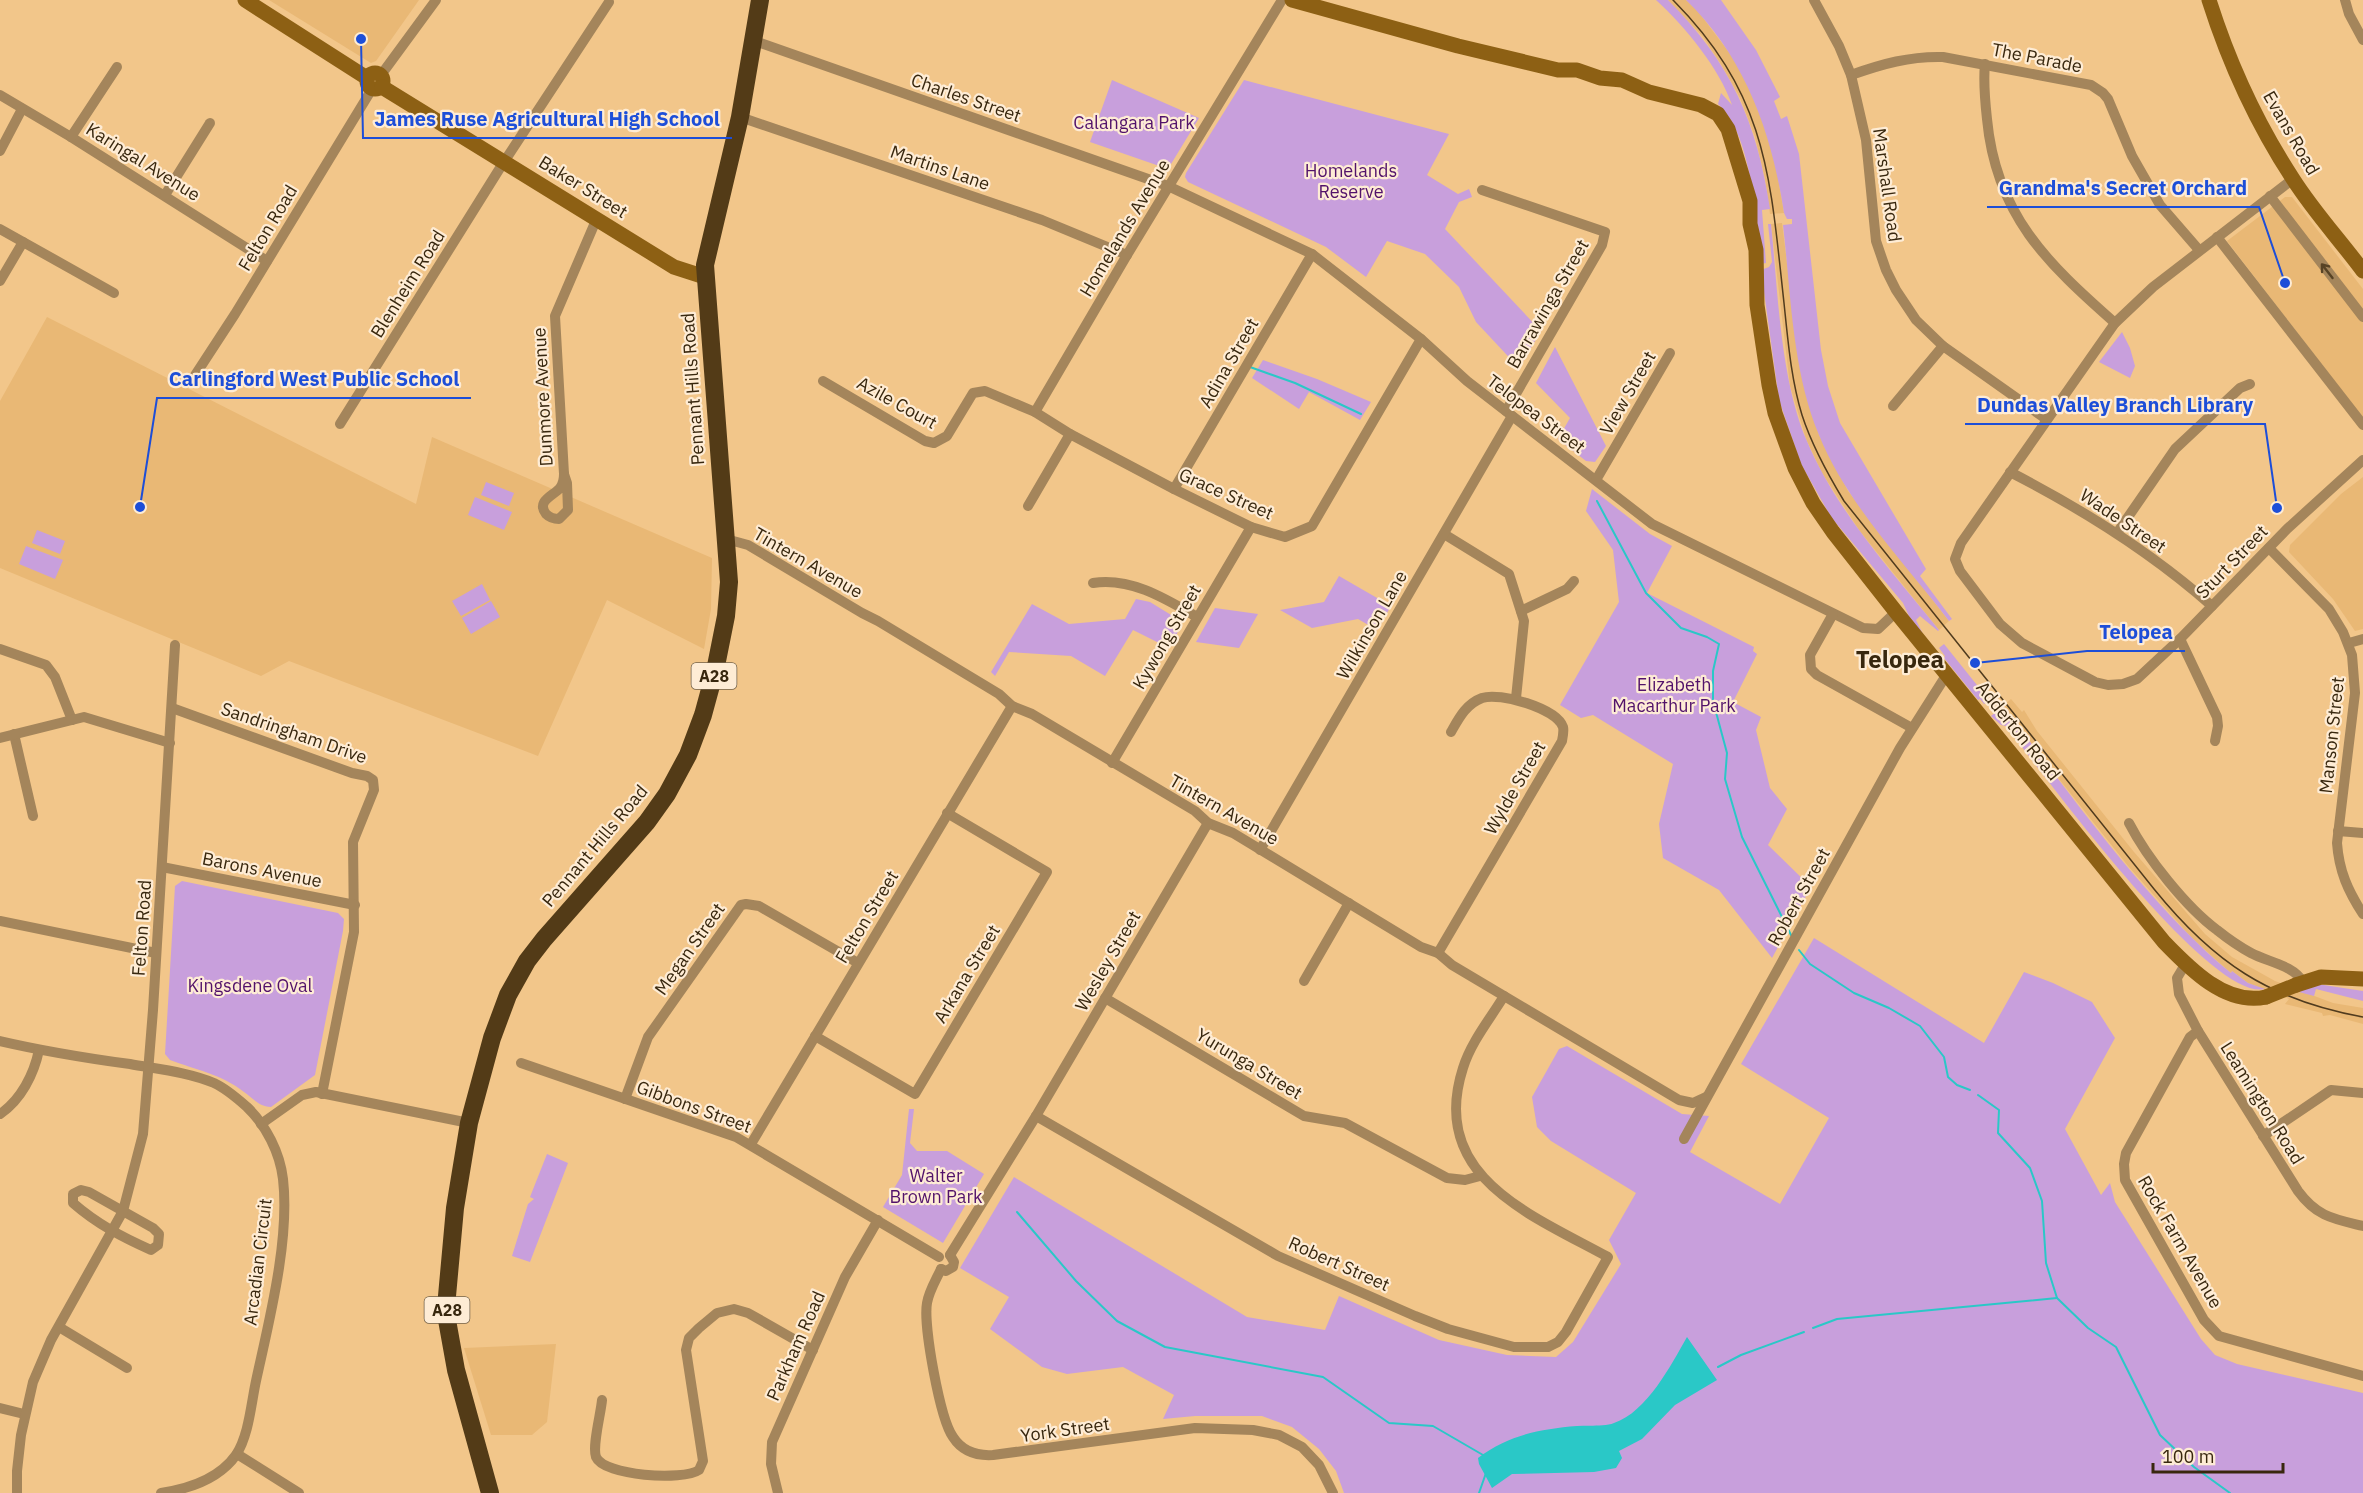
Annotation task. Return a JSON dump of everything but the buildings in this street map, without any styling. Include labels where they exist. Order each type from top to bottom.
[{"type":"highway","name":"Pennant Hills Road","points":[[490,1493],[456,1370],[447,1320],[455,1208],[469,1124],[492,1038],[508,995],[527,961],[647,822],[671,788],[688,755],[703,715],[724,628],[729,582],[705,277],[706,257],[740,117],[760,0]]},
{"type":"main road","name":"Baker Street","points":[[245,0],[674,267],[705,277]]},
{"type":"main road","name":"Adderton Road","points":[[1292,0],[1458,46],[1558,70],[1572,77],[1602,83],[1620,90],[1649,92],[1701,105],[1718,114],[1728,129],[1749,197],[1750,224],[1756,246],[1757,305],[1775,414],[1795,468],[1833,532],[2152,928],[2186,963],[2222,990],[2237,997],[2253,999],[2327,977],[2363,979]]},
{"type":"main road","name":"Evans Road","points":[[2209,0],[2242,87],[2293,178],[2325,224],[2363,271]]},
{"type":"street","name":"Felton Road","points":[[190,383],[376,82],[436,0]]},
{"type":"street","name":"Homelands Avenue","points":[[1035,412],[1168,186],[1282,0]]},
{"type":"street","name":"Marshall Road","points":[[1814,0],[1839,46],[1851,75],[1866,140],[1872,217],[1886,270],[1904,304],[1916,320],[1943,346],[2046,419]]},
{"type":"street","points":[[2345,0],[2349,14],[2363,40]]},
{"type":"street","name":"Blenheim Road","points":[[340,424],[505,161],[609,2]]},
{"type":"street","name":"Charles Street","points":[[753,40],[1168,186]]},
{"type":"street","name":"The Parade","points":[[1851,75],[1915,57],[1943,57],[2084,83],[2103,93],[2132,156],[2160,205],[2199,250]]},
{"type":"street","points":[[1985,64],[1983,80],[1989,141],[1997,175],[2009,203],[2027,234],[2044,256],[2066,279],[2115,322]]},
{"type":"street","points":[[72,136],[117,67]]},
{"type":"street","name":"Karingal Avenue","points":[[0,95],[72,136],[267,261]]},
{"type":"street","points":[[0,151],[22,109]]},
{"type":"street","name":"Martins Lane","points":[[740,117],[1042,220],[1127,255]]},
{"type":"street","points":[[165,195],[210,123]]},
{"type":"street","points":[[2010,472],[2115,322],[2153,287],[2293,178]]},
{"type":"street","name":"Telopea Street","points":[[1168,186],[1312,254],[1421,339],[1467,381],[1652,524],[1863,628],[1873,630],[1882,626],[1896,612]]},
{"type":"street","name":"Barrawinga Street","points":[[1482,190],[1605,232],[1602,245],[1509,414]]},
{"type":"street","points":[[2270,196],[2363,317]]},
{"type":"street","name":"Dunmore Avenue","points":[[564,474],[555,315],[597,218]]},
{"type":"street","points":[[0,229],[114,293]]},
{"type":"street","points":[[2217,237],[2363,425]]},
{"type":"street","points":[[0,281],[22,242]]},
{"type":"street","name":"Adina Street","points":[[1174,489],[1312,254]]},
{"type":"street","name":"Grace Street","points":[[1035,412],[1070,434],[1174,489],[1251,527],[1285,537],[1312,526],[1421,339]]},
{"type":"street","points":[[1893,406],[1943,346]]},
{"type":"street","name":"View Street","points":[[1596,480],[1670,353]]},
{"type":"street","name":"Azile Court","points":[[824,381],[925,441],[934,443],[947,436],[973,393],[979,391],[1035,412]]},
{"type":"street","points":[[2117,533],[2175,449],[2240,388],[2250,384]]},
{"type":"street","name":"Wilkinson Lane","points":[[1260,850],[1444,534],[1509,414]]},
{"type":"street","points":[[1028,506],[1070,434]]},
{"type":"street","name":"Sturt Street","points":[[2010,472],[1961,543],[1955,559],[1960,571],[2003,627],[2033,650],[2087,679],[2108,686],[2131,682],[2180,639],[2327,491],[2363,460]]},
{"type":"street","name":"Wade Street","points":[[2010,472],[2069,503],[2117,533],[2212,606]]},
{"type":"street","name":"Kywong Street","points":[[1112,763],[1251,527]]},
{"type":"street","points":[[1444,534],[1509,574],[1524,621],[1516,698]]},
{"type":"street","name":"Tintern Avenue","points":[[726,539],[748,545],[874,619],[999,694],[1012,706],[1032,714],[1196,811],[1208,823],[1227,830],[1421,947],[1438,952],[1452,965],[1679,1100],[1693,1103],[1706,1097]]},
{"type":"street","name":"Manson Street","points":[[2269,548],[2329,609],[2349,644],[2355,666],[2355,693],[2338,831],[2340,868],[2350,893],[2363,914]]},
{"type":"street","points":[[1093,583],[1107,581],[1153,592],[1197,617]]},
{"type":"street","points":[[1521,611],[1567,589],[1574,581]]},
{"type":"street","points":[[1833,614],[1810,655],[1811,669],[1817,675],[1912,728]]},
{"type":"street","points":[[2180,639],[2217,717],[2215,741]]},
{"type":"street","points":[[2349,644],[2363,639]]},
{"type":"street","name":"Felton Road","points":[[17,1493],[17,1471],[24,1414],[33,1382],[51,1340],[123,1211],[143,1134],[175,645]]},
{"type":"street","points":[[0,648],[46,665],[55,677],[72,720]]},
{"type":"street","name":"Robert Street","points":[[1684,1139],[1912,728],[1947,674]]},
{"type":"street","name":"Wylde Street","points":[[1438,952],[1562,741],[1563,728],[1554,716],[1516,698],[1492,696],[1466,708],[1451,732]]},
{"type":"street","name":"Felton Street","points":[[751,1144],[1012,706]]},
{"type":"street","name":"Sandringham Drive","points":[[172,708],[351,773],[371,778],[374,785],[353,842],[354,932],[322,1094]]},
{"type":"street","points":[[0,738],[84,717],[170,743]]},
{"type":"street","points":[[14,734],[33,816]]},
{"type":"street","name":"Arkana Street","points":[[815,1036],[915,1094],[1047,872],[947,813]]},
{"type":"street","name":"Wesley Street","points":[[1036,1116],[1208,823]]},
{"type":"street","points":[[2129,823],[2140,845],[2192,907],[2216,930],[2252,953],[2295,973],[2299,984]]},
{"type":"street","points":[[2338,831],[2363,834]]},
{"type":"street","name":"Barons Avenue","points":[[162,867],[355,905]]},
{"type":"street","points":[[1304,981],[1349,903]]},
{"type":"street","name":"Megan Street","points":[[625,1099],[640,1053],[648,1037],[741,905],[759,906],[858,963]]},
{"type":"street","points":[[0,921],[156,953]]},
{"type":"street","name":"Leamington Road","points":[[2186,963],[2177,978],[2177,989],[2198,1031],[2298,1191],[2312,1208],[2333,1218],[2363,1226]]},
{"type":"street","points":[[1480,1176],[1468,1157],[1460,1133],[1456,1109],[1458,1090],[1463,1067],[1504,996]]},
{"type":"street","name":"Yurunga Street","points":[[1105,998],[1304,1116],[1345,1123],[1447,1178],[1465,1180],[1480,1176]]},
{"type":"street","name":"Rock Farm Avenue","points":[[2198,1031],[2190,1036],[2126,1153],[2125,1180],[2204,1320],[2219,1336],[2363,1376]]},
{"type":"street","name":"Arcadian Circuit","points":[[0,1041],[39,1050],[149,1068],[215,1083],[247,1107],[261,1124],[276,1150],[283,1176],[284,1210],[274,1298],[248,1423],[237,1454],[228,1464],[205,1481],[183,1490],[161,1493]]},
{"type":"street","points":[[0,1114],[25,1088],[35,1067],[39,1050]]},
{"type":"street","name":"Gibbons Street","points":[[521,1063],[736,1137],[878,1220],[945,1256]]},
{"type":"street","points":[[2263,1136],[2331,1090],[2363,1093]]},
{"type":"street","points":[[261,1124],[302,1095],[322,1094],[469,1124]]},
{"type":"street","points":[[945,1256],[1036,1116]]},
{"type":"street","name":"Robert Street","points":[[1036,1116],[1278,1256],[1415,1316],[1480,1339],[1514,1347],[1536,1349],[1548,1347],[1558,1342],[1566,1332],[1608,1257],[1514,1204],[1496,1192],[1480,1176]]},
{"type":"street","points":[[81,1190],[89,1192],[153,1228],[159,1234],[158,1245],[151,1250],[112,1232],[72,1203],[73,1194],[81,1190]]},
{"type":"street","name":"Parkham Road","points":[[778,1493],[771,1464],[772,1442],[845,1277],[878,1220]]},
{"type":"street","name":"York Street","points":[[945,1256],[937,1262],[941,1269],[927,1302],[926,1324],[944,1420],[952,1436],[963,1448],[978,1454],[993,1455],[1195,1428],[1253,1430],[1279,1435],[1302,1447],[1319,1464],[1333,1493]]},
{"type":"street","points":[[602,1400],[595,1453],[600,1462],[609,1467],[653,1476],[692,1474],[699,1470],[704,1461],[686,1350],[694,1332],[722,1311],[741,1310],[813,1350]]},
{"type":"street","points":[[59,1327],[127,1368]]},
{"type":"street","points":[[0,1408],[24,1414]]},
{"type":"street","points":[[237,1454],[299,1493]]},
{"type":"shaded area","points":[[269,0],[419,0],[376,61],[371,63]]},
{"type":"shaded area","points":[[1668,0],[1686,0],[1697,10],[1734,59],[1751,90],[1775,160],[1784,213],[1770,214],[1755,137],[1740,98],[1703,37]]},
{"type":"shaded area","points":[[2285,197],[2292,197],[2363,289],[2363,418],[2227,241]]},
{"type":"shaded area","points":[[1782,223],[1800,368],[1819,435],[1848,491],[1949,621],[1939,630],[1859,530],[1822,473],[1806,439],[1790,386],[1771,224]]},
{"type":"shaded area","points":[[47,317],[416,504],[432,437],[712,558],[711,609],[704,649],[607,600],[538,756],[289,661],[261,676],[0,568],[0,401]]},
{"type":"shaded area","points":[[2363,477],[2363,629],[2355,631],[2333,599],[2289,552],[2290,545],[2341,494]]},
{"type":"shaded area","points":[[2011,699],[2022,712],[2024,710],[2037,731],[2134,852],[2205,934],[2232,957],[2275,981],[2333,1003],[2363,1008],[2363,1024],[2330,1015],[2323,1016],[2322,1013],[2285,1004],[2289,999],[2248,983],[2232,971],[2231,973],[2190,936],[2128,866],[2003,706]]},
{"type":"shaded area","points":[[556,1344],[547,1422],[532,1435],[491,1435],[464,1348]]},
{"type":"green space","points":[[1656,0],[1668,0],[1709,47],[1725,71],[1749,121],[1770,209],[1762,210],[1766,263],[1761,264],[1754,202],[1745,157],[1739,136],[1730,118],[1718,104],[1721,93],[1732,105],[1719,77],[1700,48]]},
{"type":"green space","points":[[1686,0],[1721,0],[1756,50],[1780,97],[1774,101],[1781,119],[1787,116],[1799,154],[1821,350],[1828,386],[1840,423],[1926,569],[1920,576],[1952,619],[1949,621],[1860,508],[1845,485],[1819,435],[1803,384],[1794,332],[1783,225],[1792,224],[1792,219],[1787,219],[1784,213],[1772,154],[1753,98],[1740,71],[1707,22]]},
{"type":"green space","name":"Calangara Park","points":[[1112,80],[1199,118],[1168,169],[1090,142]]},
{"type":"green space","name":"Homelands Reserve","points":[[1244,80],[1449,134],[1427,175],[1458,194],[1469,189],[1472,197],[1459,202],[1445,229],[1541,331],[1519,368],[1476,322],[1459,287],[1425,254],[1387,241],[1366,277],[1326,247],[1188,182],[1185,177],[1186,173]]},
{"type":"green space","points":[[1768,224],[1771,224],[1785,361],[1797,415],[1806,439],[1818,465],[1849,515],[1938,631],[1920,616],[1916,620],[1923,634],[1909,616],[1903,603],[1831,517],[1801,464],[1779,400],[1761,270],[1769,267],[1772,262]]},
{"type":"green space","points":[[2122,332],[2135,366],[2130,378],[2099,362]]},
{"type":"green space","points":[[1555,347],[1606,446],[1595,462],[1586,461],[1558,439],[1570,418],[1536,383]]},
{"type":"green space","points":[[1263,360],[1317,379],[1371,402],[1360,420],[1309,392],[1299,409],[1252,378]]},
{"type":"green space","points":[[486,482],[514,493],[509,506],[481,495]]},
{"type":"green space","name":"Elizabeth Macarthur Park","points":[[1592,489],[1650,534],[1672,546],[1647,593],[1754,647],[1753,651],[1757,654],[1733,702],[1761,717],[1756,730],[1770,788],[1787,809],[1768,845],[1811,887],[1772,958],[1719,890],[1663,858],[1659,824],[1673,764],[1593,715],[1581,718],[1560,705],[1619,602],[1613,550],[1586,511]]},
{"type":"green space","points":[[475,497],[512,512],[504,530],[468,515]]},
{"type":"green space","points":[[37,530],[65,541],[60,554],[32,543]]},
{"type":"green space","points":[[26,546],[63,560],[55,579],[19,564]]},
{"type":"green space","points":[[1339,576],[1391,606],[1377,630],[1358,619],[1312,628],[1280,610],[1324,602]]},
{"type":"green space","points":[[482,584],[490,600],[461,616],[452,601]]},
{"type":"green space","points":[[1136,599],[1150,602],[1181,621],[1180,628],[1169,648],[1133,630],[1105,676],[1071,656],[1009,652],[995,676],[991,672],[1032,604],[1069,624],[1125,619]]},
{"type":"green space","points":[[491,601],[500,617],[471,634],[462,618]]},
{"type":"green space","points":[[1215,608],[1258,614],[1239,648],[1196,642]]},
{"type":"green space","points":[[1944,644],[1993,705],[1988,701],[1984,704],[1980,699],[1978,700],[1944,658],[1939,648]]},
{"type":"green space","points":[[2003,706],[2083,812],[2170,915],[2231,973],[2232,971],[2248,983],[2265,989],[2240,984],[2206,960],[2168,924],[2089,833],[2006,726],[2001,725],[1991,716]]},
{"type":"green space","name":"Kingsdene Oval","points":[[182,881],[338,913],[344,919],[315,1075],[271,1107],[259,1104],[226,1081],[170,1060],[165,1054],[175,886]]},
{"type":"green space","points":[[1814,938],[1984,1043],[2024,972],[2092,1002],[2115,1038],[2065,1129],[2101,1195],[2110,1183],[2115,1202],[2201,1339],[2215,1355],[2237,1364],[2363,1393],[2363,1493],[1344,1493],[1336,1471],[1319,1449],[1292,1427],[1262,1416],[1195,1416],[1163,1419],[1174,1395],[1123,1367],[1067,1374],[1042,1367],[990,1329],[1009,1297],[960,1268],[1014,1177],[1247,1317],[1325,1330],[1339,1296],[1439,1340],[1507,1355],[1556,1357],[1573,1342],[1621,1264],[1609,1240],[1636,1193],[1551,1141],[1537,1127],[1532,1097],[1559,1049],[1567,1046],[1682,1114],[1709,1116],[1690,1152],[1780,1204],[1829,1118],[1741,1064]]},
{"type":"green space","points":[[2317,984],[2363,991],[2363,1001],[2316,989],[2314,996],[2299,992]]},
{"type":"green space","name":"Walter Brown Park","points":[[909,1109],[914,1109],[910,1143],[917,1151],[947,1151],[984,1174],[943,1243],[883,1207],[902,1175]]},
{"type":"green space","points":[[547,1154],[568,1163],[530,1262],[512,1256],[528,1204],[534,1199],[530,1197]]},
{"type":"water","points":[[1687,1337],[1717,1380],[1675,1405],[1642,1439],[1619,1451],[1622,1458],[1616,1468],[1594,1472],[1512,1474],[1492,1488],[1478,1458],[1501,1444],[1525,1434],[1563,1427],[1606,1425],[1626,1417],[1637,1409],[1657,1386]]},
{"type":"waterway","points":[[1250,367],[1295,383],[1361,414]]},
{"type":"waterway","points":[[1597,501],[1646,593],[1681,628],[1719,644],[1713,671],[1713,701],[1727,753],[1725,779],[1742,837],[1791,935]]},
{"type":"waterway","points":[[1799,950],[1810,964],[1854,993],[1889,1008],[1920,1026],[1944,1057],[1948,1077],[1957,1085],[1970,1090]]},
{"type":"waterway","points":[[1978,1095],[1999,1110],[1998,1133],[2030,1168],[2042,1201],[2046,1263],[2057,1298],[2088,1328],[2116,1347],[2160,1435],[2194,1467],[2230,1493]]},
{"type":"waterway","points":[[1017,1212],[1076,1281],[1117,1321],[1165,1347],[1323,1377],[1389,1423],[1433,1426],[1483,1455]]},
{"type":"waterway","points":[[1813,1328],[1837,1319],[2057,1298]]},
{"type":"waterway","points":[[1718,1367],[1741,1355],[1804,1332]]},
{"type":"waterway","points":[[1479,1493],[1486,1473]]},
{"type":"tram line","points":[[1673,0],[1704,35],[1728,70],[1746,105],[1759,140],[1774,216],[1790,360],[1798,401],[1815,448],[1844,501],[2154,889],[2198,937],[2245,974],[2271,988],[2329,1010],[2363,1017]]},
{"type":"place","name":"James Ruse Agricultural High School","points":[[361,39]]},
{"type":"place","name":"Grandma's Secret Orchard","points":[[2285,283]]},
{"type":"place","name":"Carlingford West Public School","points":[[140,507]]},
{"type":"place","name":"Dundas Valley Branch Library","points":[[2277,508]]},
{"type":"place","name":"Telopea","points":[[1975,663]]},
{"type":"district","name":"Telopea","points":[[1900,660]]}]
